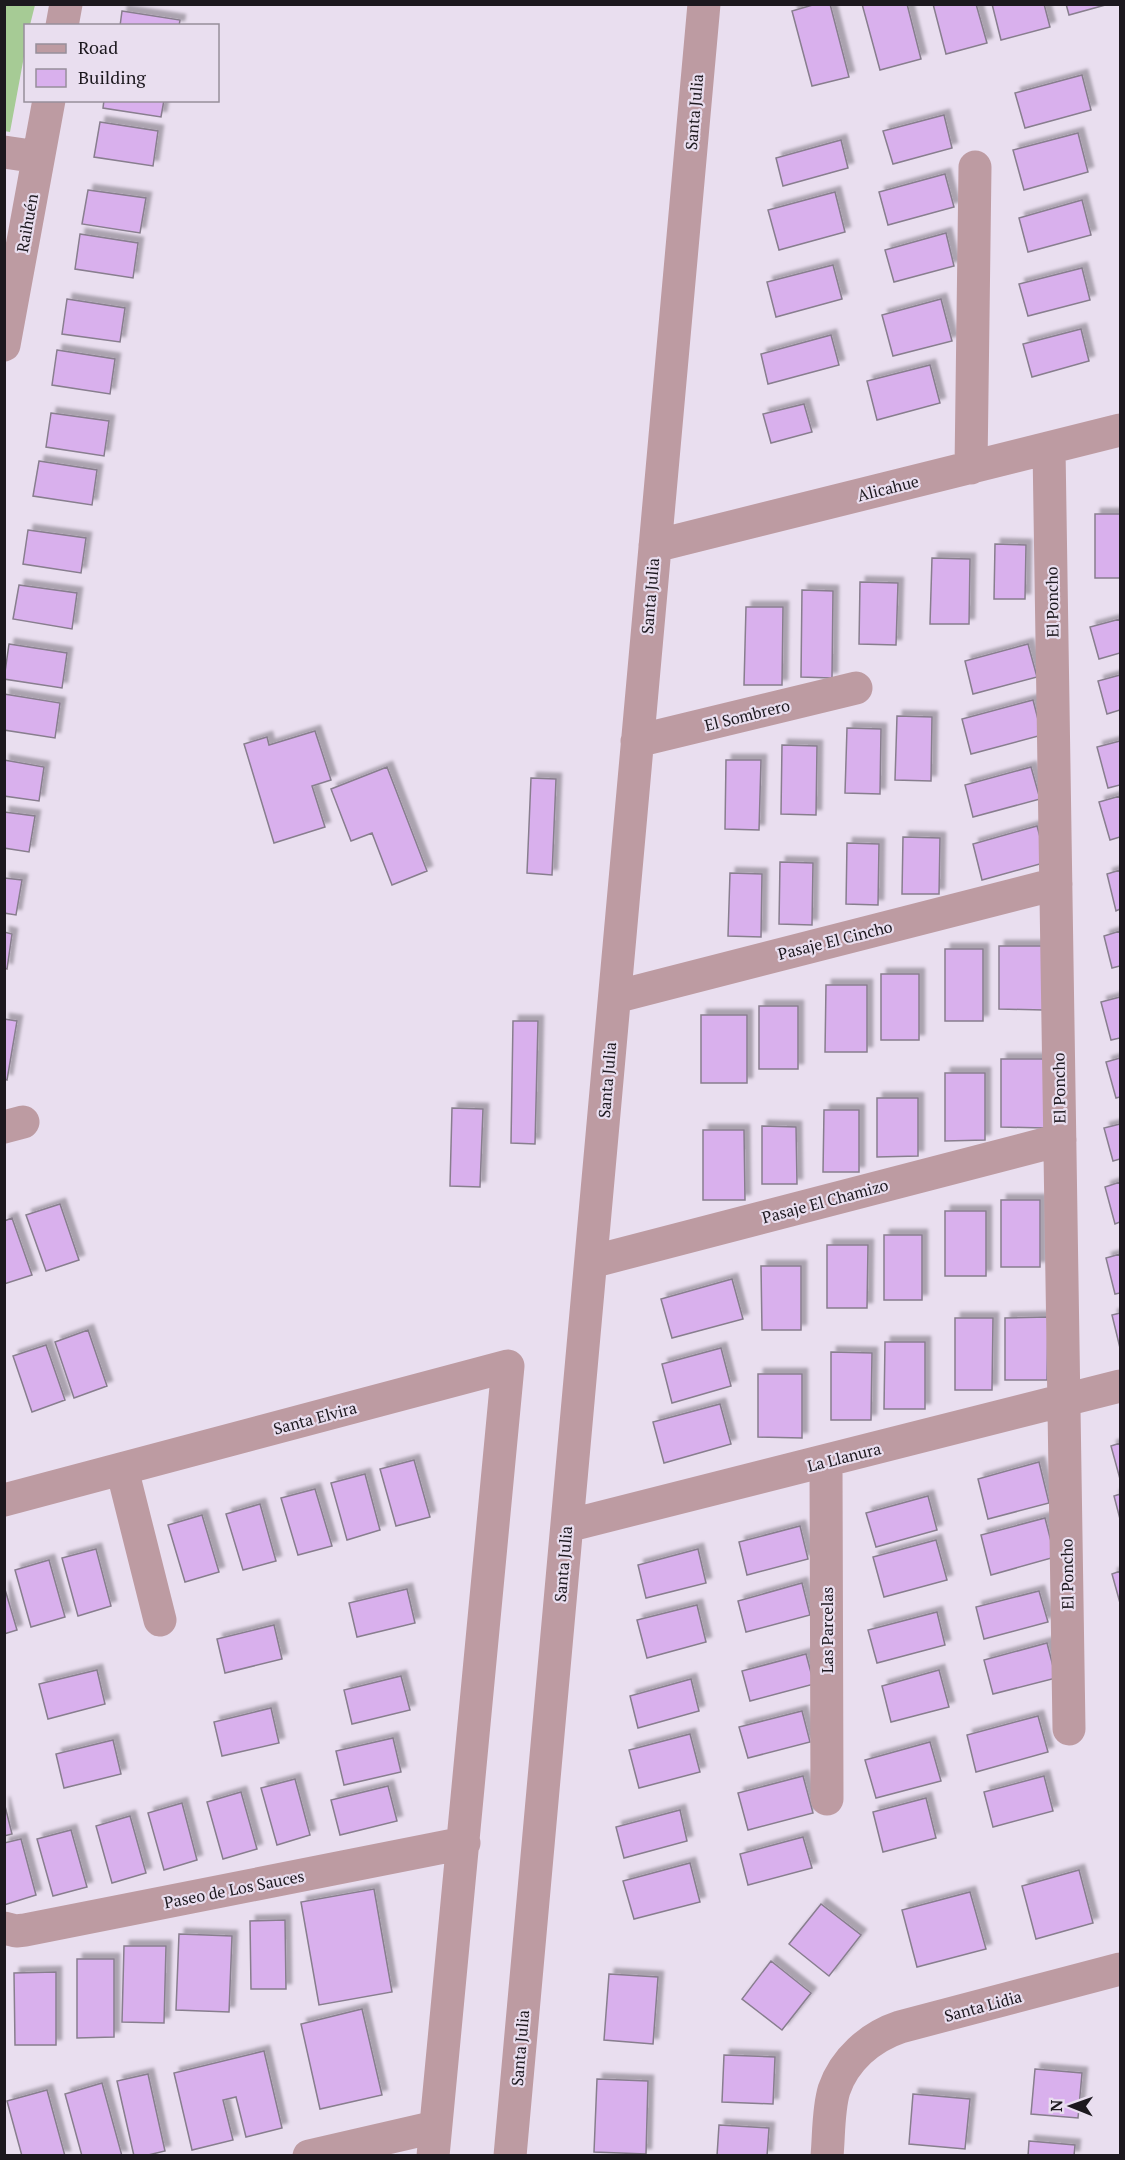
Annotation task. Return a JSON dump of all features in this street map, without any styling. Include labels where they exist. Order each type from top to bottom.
[{"type":"street","points":[[62,24],[66,4]]},
{"type":"street","name":"Santa Julia","points":[[510,2156],[704,4]]},
{"type":"street","name":"Raihuén","points":[[4,345],[49,102]]},
{"type":"street","points":[[4,152],[38,157]]},
{"type":"street","points":[[971,468],[975,167]]},
{"type":"street","name":"Alicahue","points":[[655,546],[1120,430]]},
{"type":"street","name":"El Poncho","points":[[1049,448],[1069,1729]]},
{"type":"street","name":"El Sombrero","points":[[637,741],[856,688]]},
{"type":"street","name":"Pasaje El Cincho","points":[[615,997],[1056,884]]},
{"type":"street","name":"Pasaje El Chamizo","points":[[591,1262],[1060,1140]]},
{"type":"street","name":"Santa Elvira","points":[[4,1500],[508,1366],[464,1843]]},
{"type":"street","name":"La Llanura","points":[[567,1526],[1120,1386]]},
{"type":"street","name":"Las Parcelas","points":[[826,1461],[827,1799]]},
{"type":"street","points":[[122,1469],[160,1620]]},
{"type":"street","points":[[309,2156],[434,2141],[464,1843]]},
{"type":"street","name":"Paseo de Los Sauces","points":[[4,1928],[16,1931],[26,1930],[464,1843]]},
{"type":"street","name":"Santa Lidia","points":[[827,2156],[834,2091],[842,2073],[876,2037],[893,2030],[1120,1970]]},
{"type":"green space","points":[[5,4],[35,5],[30,24],[24,24],[24,56],[10,132],[4,131]]},
{"type":"building","points":[[816,4],[830,4],[849,77],[812,86],[792,11]]},
{"type":"building","points":[[862,4],[907,4],[921,59],[880,70]]},
{"type":"building","points":[[933,4],[976,4],[987,43],[946,54]]},
{"type":"building","points":[[992,4],[1044,4],[1050,27],[1001,40]]},
{"type":"building","points":[[1066,4],[1109,4],[1069,15]]},
{"type":"building","points":[[122,11],[180,20],[179,24],[120,24]]},
{"type":"building","points":[[1082,75],[1091,110],[1025,128],[1015,93]]},
{"type":"building","points":[[104,102],[164,102],[161,117],[103,108]]},
{"type":"building","points":[[944,115],[952,148],[893,164],[883,131]]},
{"type":"building","points":[[100,122],[158,131],[153,166],[94,157]]},
{"type":"building","points":[[1078,133],[1088,172],[1024,190],[1013,150]]},
{"type":"building","points":[[841,140],[848,168],[783,186],[776,158]]},
{"type":"building","points":[[945,174],[954,207],[888,225],[879,192]]},
{"type":"building","points":[[88,190],[146,198],[140,233],[82,224]]},
{"type":"building","points":[[835,192],[845,232],[779,250],[768,210]]},
{"type":"building","points":[[1082,200],[1091,235],[1028,252],[1019,218]]},
{"type":"building","points":[[946,233],[954,266],[894,282],[885,250]]},
{"type":"building","points":[[80,234],[138,243],[133,278],[75,269]]},
{"type":"building","points":[[833,265],[842,299],[776,317],[767,282]]},
{"type":"building","points":[[1082,268],[1090,300],[1028,316],[1019,284]]},
{"type":"building","points":[[67,299],[125,308],[120,342],[62,334]]},
{"type":"building","points":[[941,299],[952,341],[893,356],[882,315]]},
{"type":"building","points":[[1081,329],[1089,361],[1032,377],[1023,344]]},
{"type":"building","points":[[831,335],[839,365],[768,384],[761,354]]},
{"type":"building","points":[[57,350],[115,359],[110,394],[52,385]]},
{"type":"building","points":[[930,365],[940,403],[877,420],[867,381]]},
{"type":"building","points":[[804,404],[812,432],[771,443],[763,414]]},
{"type":"building","points":[[51,413],[109,421],[104,456],[46,447]]},
{"type":"building","points":[[39,461],[97,470],[92,505],[33,496]]},
{"type":"building","points":[[1095,514],[1120,514],[1120,578],[1095,578]]},
{"type":"building","points":[[28,530],[86,538],[81,573],[23,564]]},
{"type":"building","points":[[995,544],[1026,545],[1025,599],[994,599]]},
{"type":"building","points":[[932,558],[970,559],[969,624],[930,624]]},
{"type":"building","points":[[860,582],[898,583],[896,645],[859,644]]},
{"type":"building","points":[[19,585],[77,593],[72,629],[13,619]]},
{"type":"building","points":[[802,590],[833,591],[832,678],[801,677]]},
{"type":"building","points":[[746,607],[783,607],[782,685],[744,685]]},
{"type":"building","points":[[1120,619],[1120,653],[1099,659],[1090,627]]},
{"type":"building","points":[[9,644],[67,653],[62,688],[4,679]]},
{"type":"building","points":[[1028,644],[1037,677],[973,694],[965,661]]},
{"type":"building","points":[[1120,675],[1120,710],[1107,714],[1098,681]]},
{"type":"building","points":[[4,694],[60,703],[55,738],[4,730]]},
{"type":"building","points":[[1033,700],[1042,735],[971,754],[962,719]]},
{"type":"building","points":[[897,716],[932,717],[931,781],[895,780]]},
{"type":"building","points":[[847,728],[881,729],[880,794],[845,793]]},
{"type":"building","points":[[315,731],[331,780],[312,786],[325,827],[274,843],[244,744],[267,737],[269,745]]},
{"type":"building","points":[[1120,741],[1120,785],[1108,788],[1097,747]]},
{"type":"building","points":[[782,745],[817,746],[816,815],[781,814]]},
{"type":"building","points":[[4,760],[44,767],[39,801],[4,796]]},
{"type":"building","points":[[726,760],[761,760],[759,830],[725,829]]},
{"type":"building","points":[[387,767],[427,871],[392,885],[372,833],[351,841],[331,789]]},
{"type":"building","points":[[1031,767],[1040,799],[973,817],[965,785]]},
{"type":"building","points":[[531,778],[556,779],[552,875],[527,873]]},
{"type":"building","points":[[1120,796],[1120,837],[1110,840],[1099,802]]},
{"type":"building","points":[[4,812],[35,816],[29,852],[4,848]]},
{"type":"building","points":[[1037,826],[1047,862],[982,880],[973,844]]},
{"type":"building","points":[[903,837],[940,838],[939,894],[902,894]]},
{"type":"building","points":[[847,843],[879,844],[878,905],[846,904]]},
{"type":"building","points":[[780,862],[813,863],[812,925],[779,924]]},
{"type":"building","points":[[1120,870],[1120,909],[1116,911],[1107,874]]},
{"type":"building","points":[[730,873],[762,874],[761,937],[728,936]]},
{"type":"building","points":[[4,878],[22,880],[16,915],[4,913]]},
{"type":"building","points":[[1120,931],[1120,966],[1112,968],[1104,936]]},
{"type":"building","points":[[4,932],[12,934],[7,969],[4,968]]},
{"type":"building","points":[[999,946],[1044,946],[1043,1010],[999,1009]]},
{"type":"building","points":[[945,949],[983,949],[983,1021],[945,1021]]},
{"type":"building","points":[[881,974],[919,974],[919,1040],[881,1040]]},
{"type":"building","points":[[826,985],[867,985],[867,1052],[825,1052]]},
{"type":"building","points":[[1120,997],[1120,1038],[1111,1040],[1101,1002]]},
{"type":"building","points":[[759,1006],[798,1006],[798,1069],[759,1069]]},
{"type":"building","points":[[701,1015],[747,1015],[747,1083],[701,1083]]},
{"type":"building","points":[[4,1019],[17,1021],[7,1080],[4,1079]]},
{"type":"building","points":[[513,1021],[538,1021],[535,1144],[511,1143]]},
{"type":"building","points":[[1120,1058],[1120,1097],[1116,1098],[1106,1062]]},
{"type":"building","points":[[1001,1059],[1044,1059],[1045,1128],[1001,1127]]},
{"type":"building","points":[[945,1073],[985,1073],[985,1140],[945,1141]]},
{"type":"building","points":[[877,1098],[918,1098],[918,1156],[877,1157]]},
{"type":"building","points":[[452,1108],[483,1109],[480,1187],[450,1186]]},
{"type":"building","points":[[824,1110],[859,1110],[859,1172],[823,1172]]},
{"type":"building","points":[[1120,1124],[1120,1159],[1113,1161],[1104,1128]]},
{"type":"building","points":[[762,1126],[796,1127],[797,1184],[762,1184]]},
{"type":"building","points":[[703,1130],[744,1130],[745,1200],[703,1200]]},
{"type":"building","points":[[1120,1182],[1120,1222],[1115,1224],[1105,1187]]},
{"type":"building","points":[[1001,1200],[1040,1200],[1040,1267],[1001,1267]]},
{"type":"building","points":[[60,1204],[79,1260],[46,1271],[26,1215]]},
{"type":"building","points":[[945,1211],[986,1211],[986,1276],[945,1276]]},
{"type":"building","points":[[12,1218],[32,1275],[4,1284],[4,1221]]},
{"type":"building","points":[[884,1235],[922,1235],[922,1300],[884,1300]]},
{"type":"building","points":[[827,1245],[868,1245],[867,1308],[827,1308]]},
{"type":"building","points":[[1120,1254],[1120,1293],[1115,1294],[1106,1258]]},
{"type":"building","points":[[761,1266],[801,1266],[801,1330],[762,1330]]},
{"type":"building","points":[[732,1279],[743,1319],[672,1338],[661,1299]]},
{"type":"building","points":[[1120,1313],[1120,1348],[1112,1315]]},
{"type":"building","points":[[1048,1317],[1047,1380],[1005,1380],[1005,1318]]},
{"type":"building","points":[[955,1318],[993,1318],[992,1390],[955,1390]]},
{"type":"building","points":[[88,1330],[107,1386],[74,1398],[55,1342]]},
{"type":"building","points":[[885,1342],[925,1342],[925,1409],[884,1409]]},
{"type":"building","points":[[46,1345],[65,1400],[32,1412],[13,1356]]},
{"type":"building","points":[[721,1348],[731,1386],[672,1403],[662,1364]]},
{"type":"building","points":[[831,1352],[872,1353],[871,1420],[831,1420]]},
{"type":"building","points":[[758,1374],[802,1374],[802,1438],[758,1437]]},
{"type":"building","points":[[720,1404],[731,1444],[664,1463],[653,1422]]},
{"type":"building","points":[[1120,1443],[1120,1479],[1111,1446]]},
{"type":"building","points":[[414,1460],[430,1517],[396,1526],[380,1469]]},
{"type":"building","points":[[1039,1462],[1049,1503],[988,1519],[978,1479]]},
{"type":"building","points":[[365,1474],[380,1530],[347,1540],[331,1483]]},
{"type":"building","points":[[315,1489],[332,1546],[298,1555],[281,1498]]},
{"type":"building","points":[[1120,1494],[1120,1519],[1114,1496]]},
{"type":"building","points":[[928,1496],[937,1530],[876,1547],[866,1513]]},
{"type":"building","points":[[260,1504],[276,1561],[243,1570],[226,1514]]},
{"type":"building","points":[[202,1515],[219,1572],[185,1582],[168,1525]]},
{"type":"building","points":[[1045,1518],[1055,1557],[991,1575],[981,1535]]},
{"type":"building","points":[[800,1526],[808,1559],[747,1575],[739,1542]]},
{"type":"building","points":[[936,1540],[947,1580],[884,1597],[873,1557]]},
{"type":"building","points":[[96,1549],[111,1606],[78,1616],[62,1558]]},
{"type":"building","points":[[698,1549],[706,1583],[646,1598],[638,1565]]},
{"type":"building","points":[[49,1560],[65,1617],[31,1627],[15,1570]]},
{"type":"building","points":[[1120,1571],[1120,1603],[1112,1574]]},
{"type":"building","points":[[802,1583],[810,1615],[746,1632],[738,1601]]},
{"type":"building","points":[[4,1586],[17,1630],[4,1634]]},
{"type":"building","points":[[407,1589],[415,1623],[357,1637],[349,1603]]},
{"type":"building","points":[[1039,1591],[1048,1622],[984,1639],[976,1607]]},
{"type":"building","points":[[697,1605],[706,1642],[647,1658],[637,1620]]},
{"type":"building","points":[[937,1612],[945,1645],[877,1663],[868,1630]]},
{"type":"building","points":[[274,1625],[282,1659],[225,1673],[217,1639]]},
{"type":"building","points":[[1047,1643],[1056,1678],[993,1694],[984,1660]]},
{"type":"building","points":[[806,1654],[814,1684],[750,1701],[742,1671]]},
{"type":"building","points":[[97,1670],[105,1704],[48,1719],[39,1684]]},
{"type":"building","points":[[939,1670],[949,1707],[891,1722],[882,1686]]},
{"type":"building","points":[[401,1676],[410,1710],[352,1724],[344,1690]]},
{"type":"building","points":[[691,1679],[699,1711],[638,1728],[630,1696]]},
{"type":"building","points":[[271,1708],[279,1743],[222,1756],[214,1722]]},
{"type":"building","points":[[802,1711],[810,1742],[748,1758],[739,1727]]},
{"type":"building","points":[[1038,1716],[1048,1752],[976,1772],[967,1735]]},
{"type":"building","points":[[690,1734],[700,1772],[639,1788],[629,1750]]},
{"type":"building","points":[[393,1738],[401,1772],[344,1785],[336,1751]]},
{"type":"building","points":[[113,1740],[121,1774],[64,1788],[56,1754]]},
{"type":"building","points":[[930,1742],[941,1781],[876,1798],[865,1760]]},
{"type":"building","points":[[803,1776],[813,1813],[748,1830],[738,1793]]},
{"type":"building","points":[[1044,1776],[1053,1811],[993,1827],[984,1792]]},
{"type":"building","points":[[295,1779],[310,1835],[277,1845],[261,1788]]},
{"type":"building","points":[[388,1786],[397,1821],[340,1835],[331,1800]]},
{"type":"building","points":[[241,1792],[257,1849],[223,1859],[207,1802]]},
{"type":"building","points":[[926,1798],[936,1838],[883,1852],[873,1812]]},
{"type":"building","points":[[4,1802],[12,1834],[4,1836]]},
{"type":"building","points":[[182,1803],[197,1860],[164,1870],[148,1813]]},
{"type":"building","points":[[680,1810],[687,1841],[624,1858],[616,1827]]},
{"type":"building","points":[[130,1816],[146,1873],[112,1883],[96,1826]]},
{"type":"building","points":[[71,1830],[87,1887],[53,1896],[37,1839]]},
{"type":"building","points":[[803,1837],[812,1868],[748,1885],[740,1854]]},
{"type":"building","points":[[21,1839],[36,1895],[4,1905],[4,1843]]},
{"type":"building","points":[[690,1863],[700,1902],[634,1919],[623,1881]]},
{"type":"building","points":[[1079,1870],[1093,1923],[1036,1939],[1022,1886]]},
{"type":"building","points":[[374,1889],[392,1992],[319,2005],[301,1902]]},
{"type":"building","points":[[970,1892],[986,1949],[917,1967],[902,1910]]},
{"type":"building","points":[[821,1904],[861,1935],[829,1976],[789,1944]]},
{"type":"building","points":[[285,1920],[286,1989],[251,1989],[250,1921]]},
{"type":"building","points":[[179,1934],[232,1936],[229,2012],[176,2010]]},
{"type":"building","points":[[124,1946],[166,1946],[164,2023],[122,2022]]},
{"type":"building","points":[[77,1959],[114,1959],[114,2037],[77,2038]]},
{"type":"building","points":[[771,1961],[811,1993],[782,2030],[742,1999]]},
{"type":"building","points":[[56,1972],[56,2045],[15,2045],[14,1973]]},
{"type":"building","points":[[609,1974],[658,1977],[653,2044],[604,2040]]},
{"type":"building","points":[[362,2009],[382,2095],[320,2109],[301,2024]]},
{"type":"building","points":[[264,2051],[282,2128],[246,2137],[236,2097],[223,2100],[233,2140],[192,2150],[174,2073]]},
{"type":"building","points":[[724,2055],[775,2057],[773,2104],[722,2102]]},
{"type":"building","points":[[1035,2069],[1082,2073],[1078,2118],[1031,2114]]},
{"type":"building","points":[[148,2074],[165,2151],[134,2156],[117,2081]]},
{"type":"building","points":[[597,2079],[648,2081],[646,2154],[594,2152]]},
{"type":"building","points":[[102,2083],[122,2156],[82,2156],[65,2094]]},
{"type":"building","points":[[47,2090],[65,2156],[22,2156],[7,2101]]},
{"type":"building","points":[[913,2094],[970,2099],[965,2149],[909,2144]]},
{"type":"building","points":[[719,2125],[769,2128],[767,2156],[717,2156]]},
{"type":"building","points":[[1029,2141],[1075,2145],[1074,2156],[1028,2156]]}]
